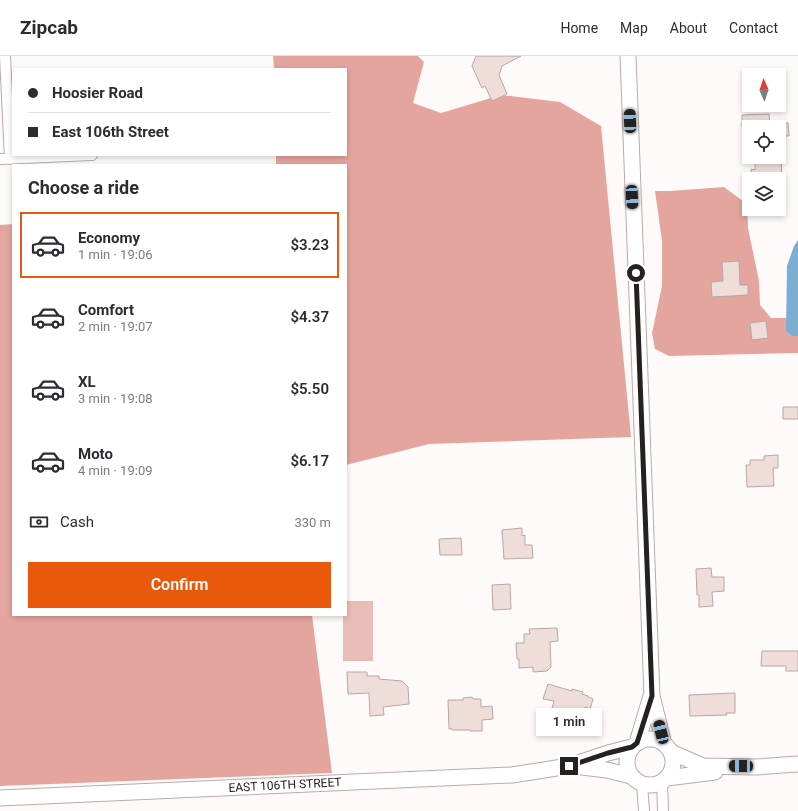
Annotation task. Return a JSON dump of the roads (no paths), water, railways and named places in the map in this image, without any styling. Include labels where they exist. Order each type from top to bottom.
[{"type":"street","points":[[5,56],[5,159],[70,156]]},
{"type":"street","points":[[628,56],[652,696],[667,748],[673,759],[673,767],[670,774],[664,780],[663,811]]},
{"type":"street","points":[[644,811],[637,780],[628,770],[627,758],[635,745],[652,696]]},
{"type":"street","points":[[635,745],[645,740],[653,739],[702,766],[756,767]]},
{"type":"street","name":"EAST 106TH STREET","points":[[0,798],[512,775],[569,766],[635,745]]},
{"type":"street","points":[[637,780],[653,785],[664,780],[756,767],[798,764]]},
{"type":"street","name":"EAST 106TH STREET","points":[[569,766],[608,770],[637,780]]},
{"type":"water","points":[[798,240],[798,336],[792,336],[786,331],[787,266],[794,246]]}]
